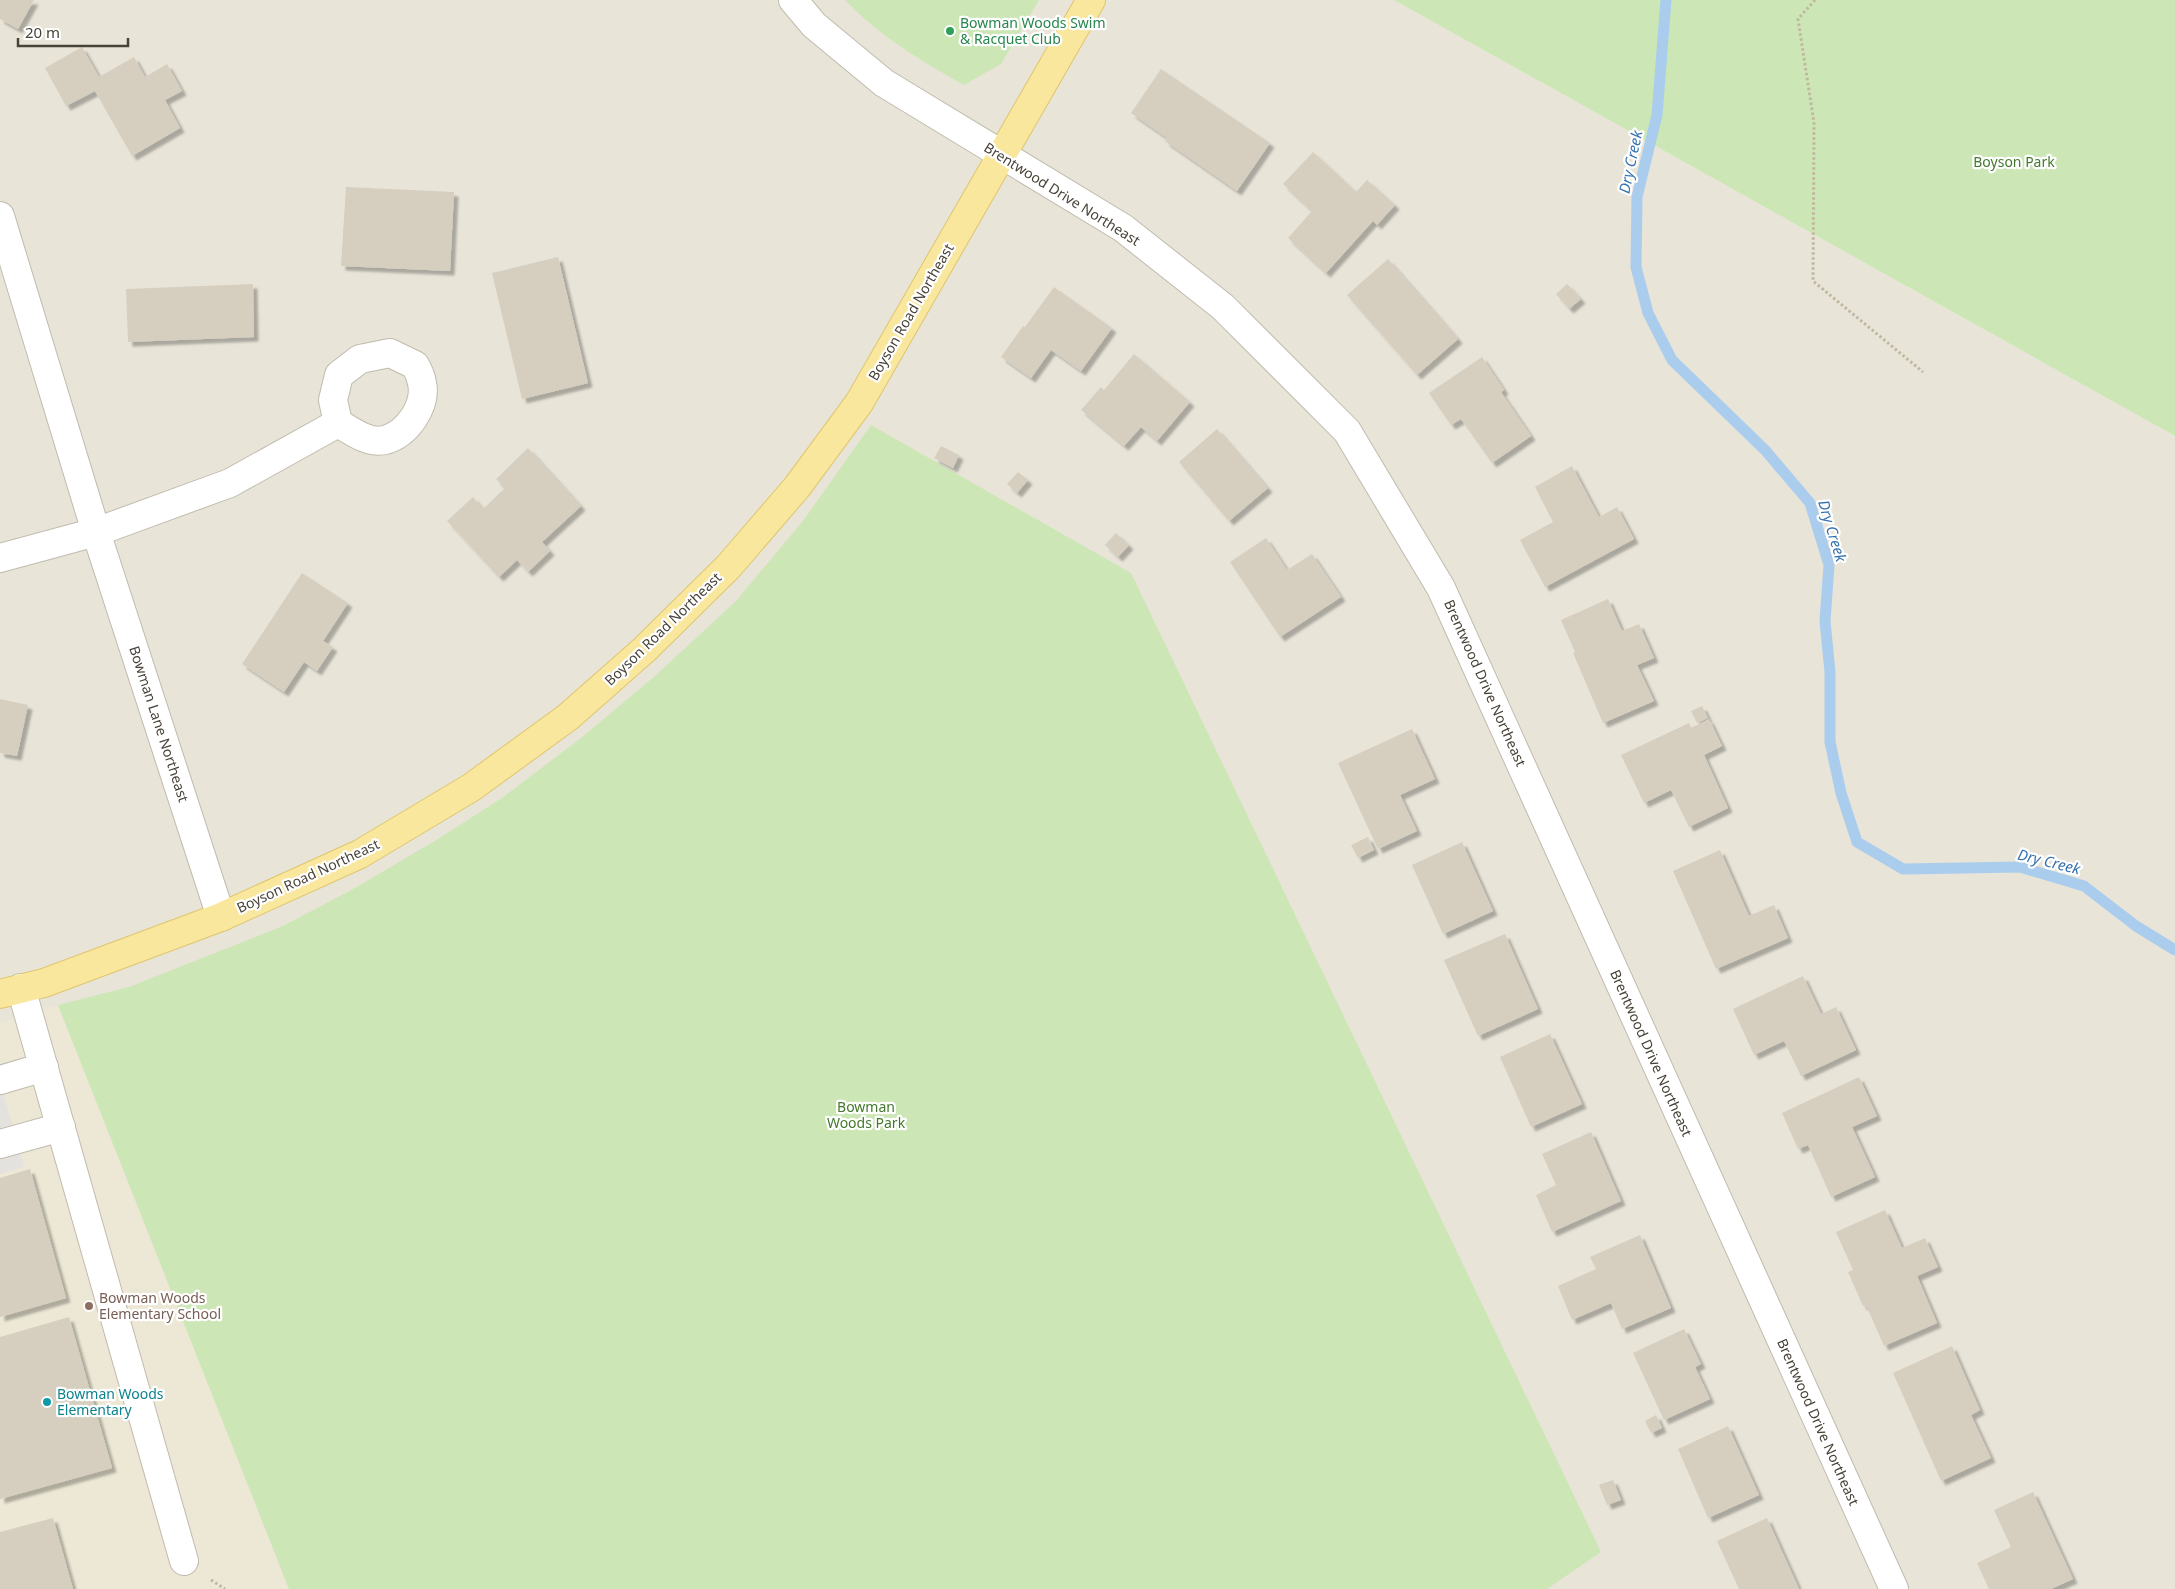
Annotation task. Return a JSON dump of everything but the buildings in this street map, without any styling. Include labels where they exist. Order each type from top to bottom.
[{"type":"main road","name":"Boyson Road Northeast","points":[[11,991],[44,983],[222,917],[360,854],[472,787],[568,717],[645,649],[729,566],[797,486],[859,402],[1091,0]]},
{"type":"street","name":"Brentwood Drive Northeast","points":[[793,0],[814,25],[884,83],[1122,228],[1223,307],[1347,431],[1441,588],[1894,1589]]},
{"type":"street","name":"Bowman Lane Northeast","points":[[0,216],[96,532],[222,917]]},
{"type":"street","points":[[0,558],[96,532],[230,483],[338,422]]},
{"type":"street","points":[[11,991],[44,1067],[184,1561]]},
{"type":"street","points":[[0,1080],[44,1067]]},
{"type":"street","points":[[0,1144],[61,1127]]},
{"type":"path","points":[[1815,0],[1798,19],[1814,123],[1813,281],[1924,372]]},
{"type":"shaded area","points":[[0,0],[1394,0],[2175,436],[2175,1589],[0,1589]]},
{"type":"shaded area","name":"Bowman Woods Elementary School","points":[[58,1005],[289,1589],[0,1589],[0,1023]]},
{"type":"shaded area","points":[[0,1081],[24,1167],[0,1174]]},
{"type":"green space","name":"Bowman Woods Swim & Racquet Club","points":[[845,0],[1039,0],[1001,64],[964,85],[916,57],[886,36]]},
{"type":"green space","name":"Boyson Park","points":[[1394,0],[2175,0],[2175,436]]},
{"type":"green space","name":"Bowman Woods Park","points":[[871,425],[1131,573],[1601,1552],[1547,1589],[289,1589],[58,1005],[129,987],[283,926],[355,888],[438,839],[502,798],[581,738],[655,676],[736,601],[803,521]]},
{"type":"waterway","name":"Dry Creek","points":[[1666,0],[1657,115],[1637,197],[1636,267],[1648,313],[1672,360],[1765,450],[1810,503],[1829,565],[1825,621],[1830,672],[1830,742],[1841,793],[1857,842],[1903,869],[2020,867],[2084,886],[2136,926],[2175,950]]},
{"type":"place","name":"Bowman Woods Swim & Racquet Club","points":[[950,31]]},
{"type":"place","name":"Bowman Woods Elementary School","points":[[89,1306]]},
{"type":"place","name":"Bowman Woods Elementary","points":[[47,1402]]}]
